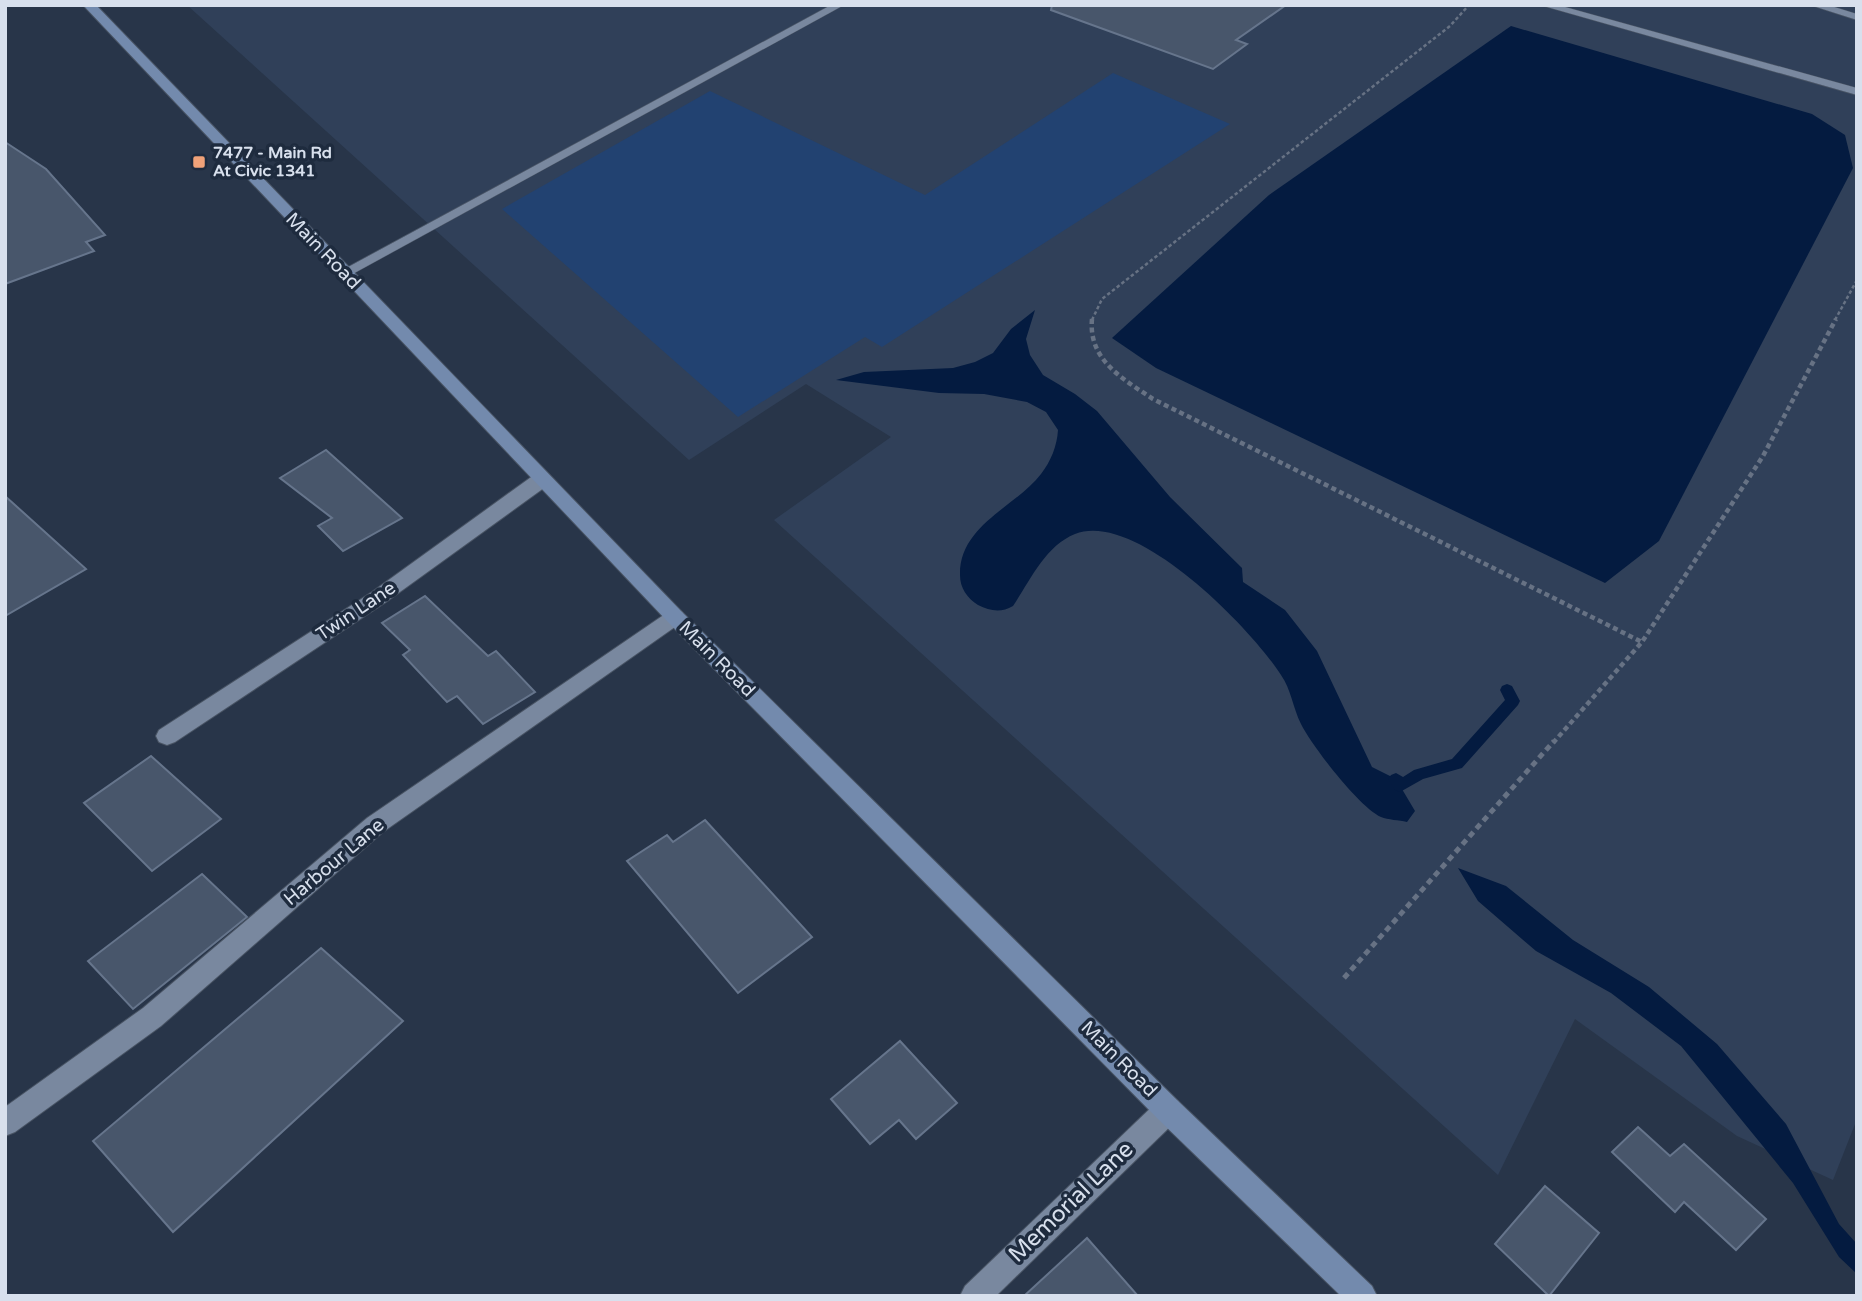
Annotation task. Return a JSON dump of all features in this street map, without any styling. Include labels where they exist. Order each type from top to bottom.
[{"type":"main road","name":"Main Road","points":[[89,5],[675,617],[1168,1110],[1362,1296]]},
{"type":"street","name":"Twin Lane","points":[[167,736],[379,597],[541,480]]},
{"type":"street","name":"Harbour Lane","points":[[5,1123],[152,1017],[375,825],[675,617]]},
{"type":"street","name":"Memorial Lane","points":[[975,1296],[1168,1110]]},
{"type":"lane","points":[[344,273],[839,5]]},
{"type":"lane","points":[[1545,5],[1857,92]]},
{"type":"lane","points":[[1815,5],[1857,17]]},
{"type":"path","points":[[1469,5],[1450,26],[1102,299],[1092,320],[1094,345],[1109,368],[1153,399],[1642,642]]},
{"type":"path","points":[[1344,978],[1642,642],[1763,456],[1857,280]]},
{"type":"shaded area","points":[[187,5],[1857,5],[1857,1119],[1833,1180],[1737,1136],[1575,1019],[1498,1175],[774,520],[891,437],[806,384],[689,460]]},
{"type":"shaded area","points":[[1511,26],[1812,114],[1845,135],[1853,168],[1659,541],[1605,583],[1156,368],[1112,338],[1269,195]]},
{"type":"shaded area","points":[[1113,73],[1230,124],[882,347],[865,337],[738,417],[502,209],[710,91],[925,195]]},
{"type":"shaded area","points":[[1035,310],[1026,339],[1030,355],[1043,375],[1097,411],[1170,497],[1242,568],[1243,582],[1285,610],[1317,651],[1372,767],[1396,779],[1415,811],[1407,822],[1384,818],[1372,811],[1337,775],[1301,724],[1281,675],[1266,654],[1219,603],[1190,578],[1129,539],[1100,531],[1075,534],[1064,540],[1047,555],[1009,608],[987,609],[967,596],[960,575],[962,558],[969,543],[991,518],[1041,474],[1053,453],[1058,430],[1046,412],[1027,402],[984,394],[939,393],[836,380],[864,372],[953,368],[975,362],[993,353],[1011,329]]},
{"type":"shaded area","points":[[1458,868],[1506,886],[1573,940],[1649,987],[1717,1044],[1786,1124],[1839,1224],[1857,1244],[1857,1274],[1839,1257],[1793,1183],[1681,1046],[1611,993],[1536,951],[1478,901]]},
{"type":"building","points":[[1052,5],[1286,5],[1236,40],[1247,44],[1213,69],[1051,10]]},
{"type":"building","points":[[5,142],[46,169],[105,235],[86,242],[94,251],[5,284]]},
{"type":"building","points":[[326,450],[402,518],[343,551],[318,526],[332,518],[280,478]]},
{"type":"building","points":[[5,496],[86,569],[5,616]]},
{"type":"building","points":[[425,596],[488,656],[496,651],[535,692],[483,724],[457,696],[447,702],[403,655],[410,650],[382,623]]},
{"type":"building","points":[[151,756],[221,819],[152,871],[84,803]]},
{"type":"building","points":[[705,820],[812,937],[738,993],[627,861],[667,835],[673,842]]},
{"type":"building","points":[[202,874],[247,917],[133,1009],[88,961]]},
{"type":"building","points":[[321,948],[403,1021],[173,1232],[93,1141]]},
{"type":"building","points":[[900,1041],[957,1103],[916,1139],[899,1120],[870,1144],[831,1099]]},
{"type":"building","points":[[1638,1127],[1670,1156],[1684,1144],[1766,1219],[1736,1250],[1684,1202],[1675,1212],[1612,1152]]},
{"type":"building","points":[[1545,1186],[1599,1233],[1549,1296],[1495,1244]]},
{"type":"building","points":[[1087,1238],[1138,1296],[1024,1296]]},
{"type":"waterway","points":[[1396,779],[1400,786],[1419,774],[1457,764],[1513,701],[1507,690]]},
{"type":"place","name":"7477 - Main Rd At Civic 1341","points":[[199,162]]}]
